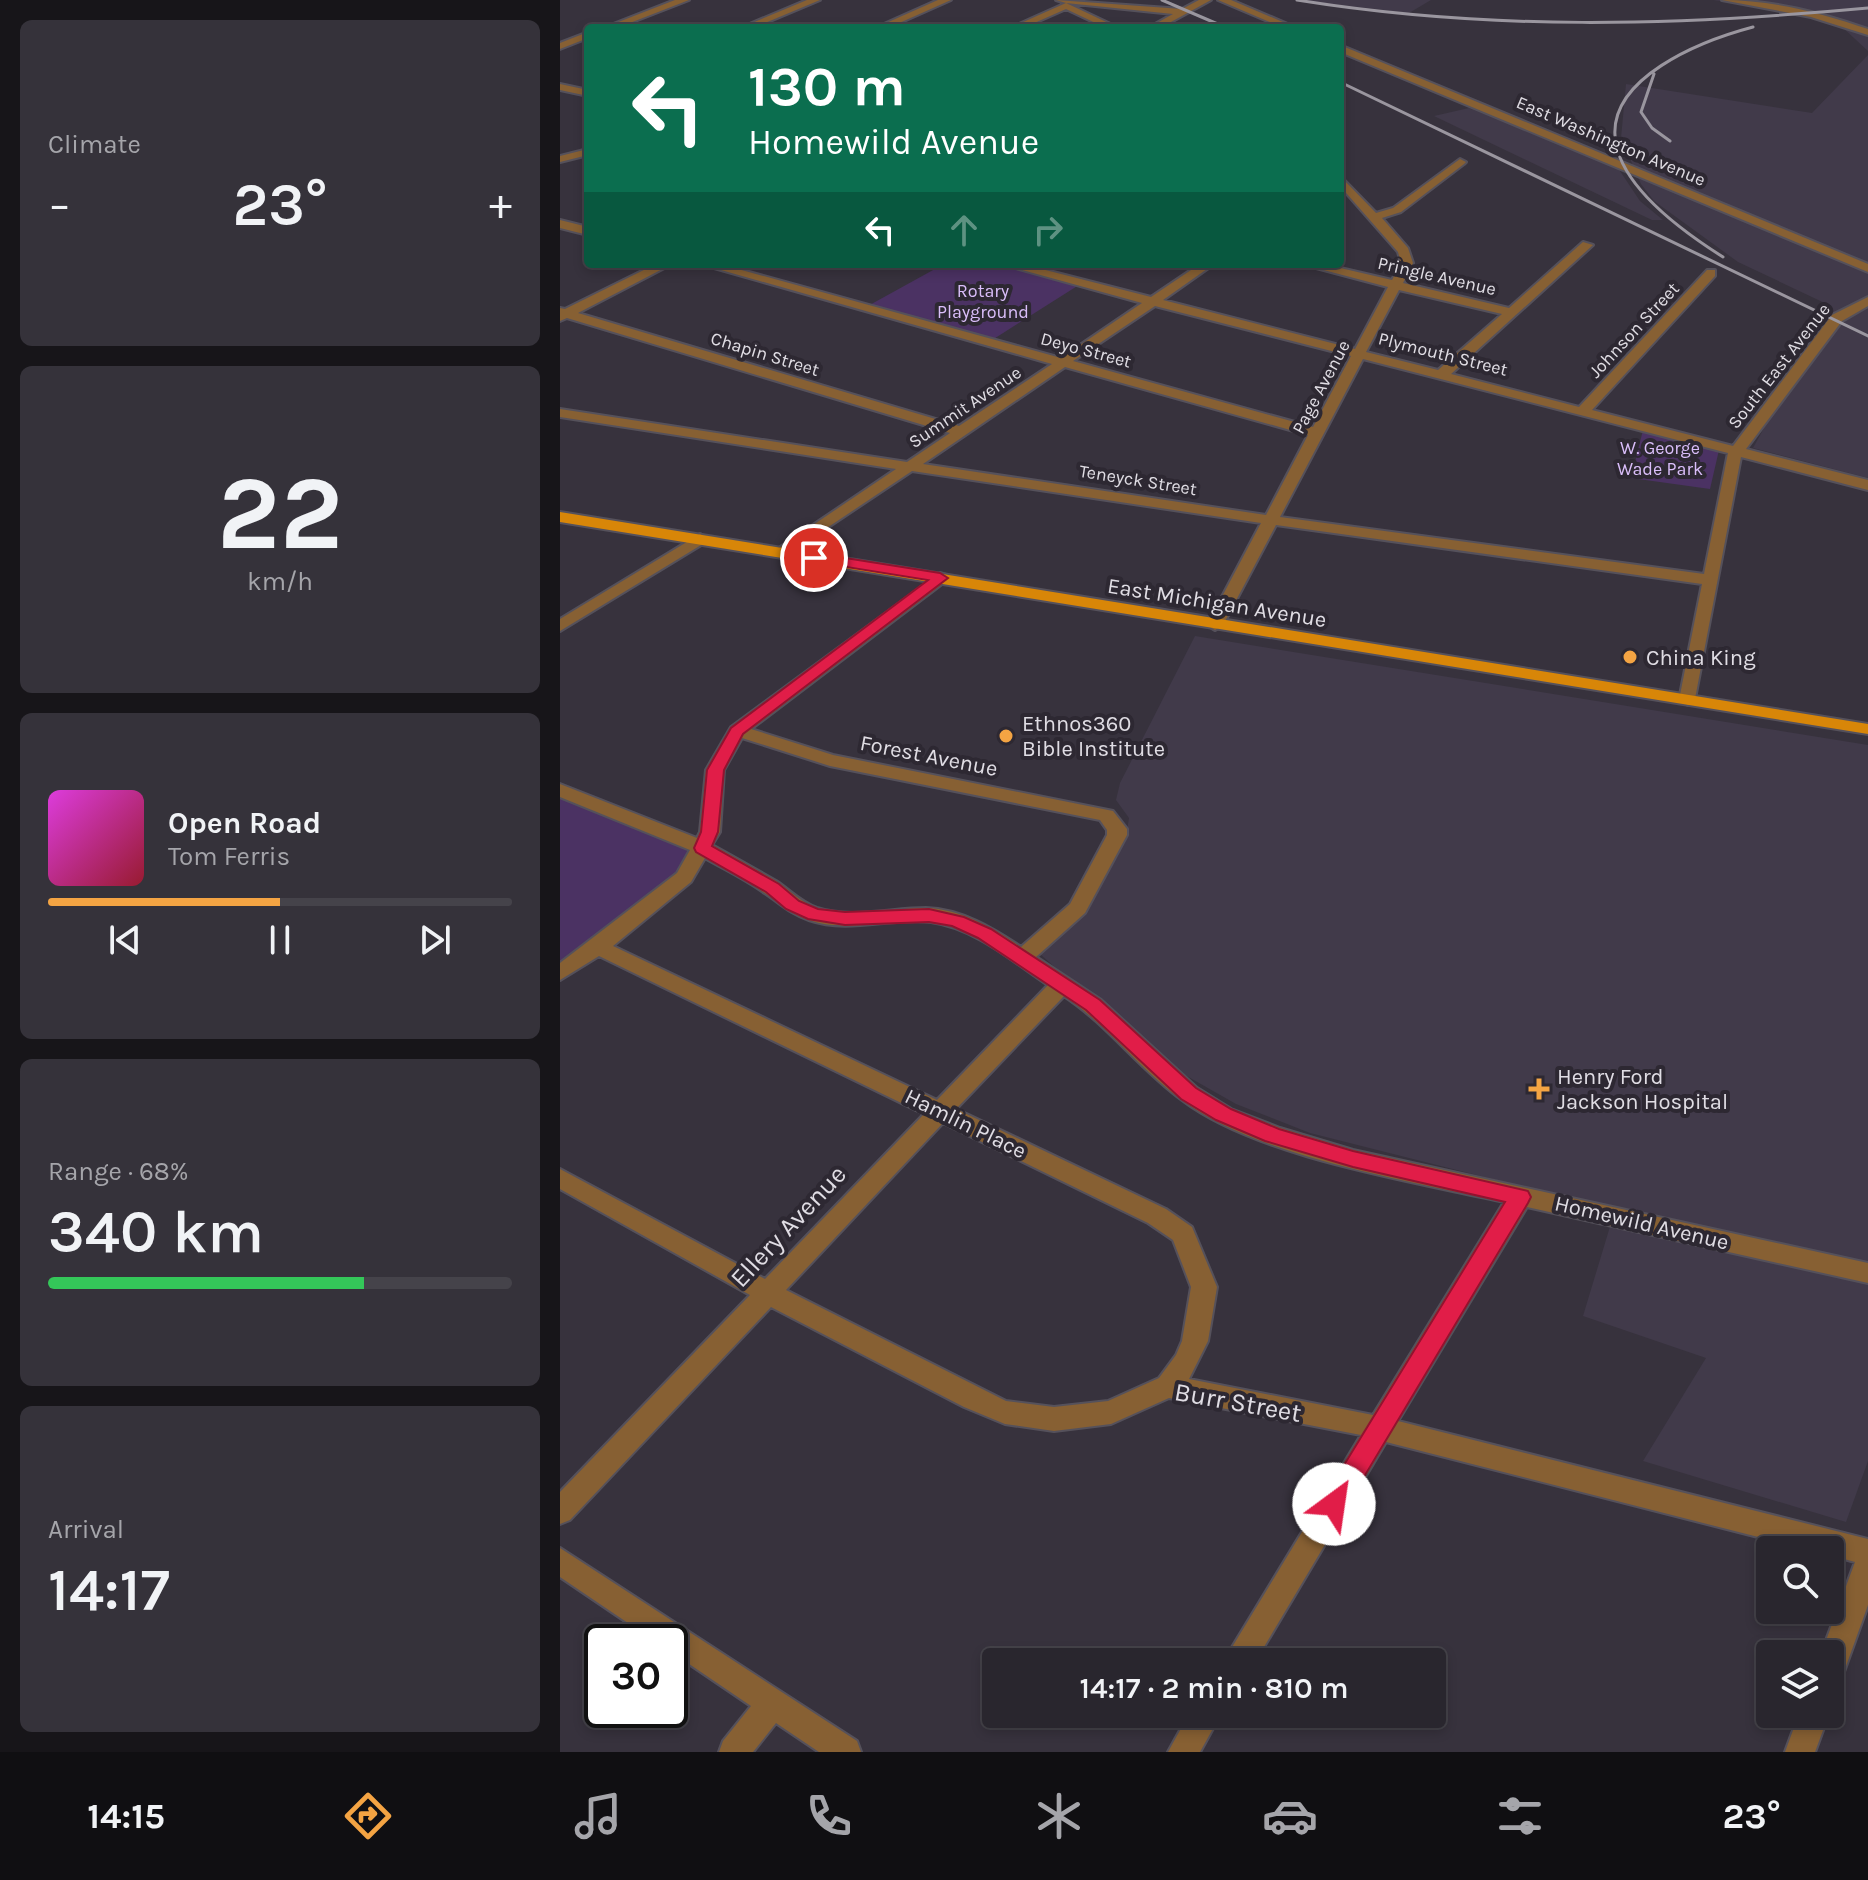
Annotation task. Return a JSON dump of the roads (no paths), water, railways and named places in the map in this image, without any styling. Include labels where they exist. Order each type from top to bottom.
[{"type":"main road","name":"East Michigan Avenue","points":[[560,517],[1868,729]]},
{"type":"street","points":[[619,24],[684,0]]},
{"type":"street","points":[[755,24],[815,0]]},
{"type":"street","points":[[889,24],[946,0]]},
{"type":"street","points":[[1052,0],[1182,12]]},
{"type":"street","points":[[1160,24],[1206,0]]},
{"type":"street","points":[[1223,0],[1282,24]]},
{"type":"street","points":[[1727,0],[1813,14],[1868,32]]},
{"type":"street","points":[[648,2],[668,6]]},
{"type":"street","points":[[1023,24],[1064,3]]},
{"type":"street","points":[[1064,3],[1106,24]]},
{"type":"street","points":[[560,32],[584,36]]},
{"type":"street","points":[[560,46],[584,37]]},
{"type":"street","name":"East Washington Avenue","points":[[1344,50],[1868,268]]},
{"type":"street","points":[[560,87],[584,91]]},
{"type":"street","points":[[560,150],[584,155]]},
{"type":"street","points":[[560,159],[584,155]]},
{"type":"street","points":[[1374,217],[1397,210],[1460,162]]},
{"type":"street","name":"Page Avenue","points":[[1215,625],[1407,263],[1407,255],[1344,187]]},
{"type":"street","points":[[560,224],[584,230]]},
{"type":"street","points":[[1441,375],[1587,245]]},
{"type":"street","points":[[562,314],[658,268]]},
{"type":"street","name":"Deyo Street","points":[[720,268],[1317,433]]},
{"type":"street","name":"Plymouth Street","points":[[1023,268],[1868,485]]},
{"type":"street","name":"Summit Avenue","points":[[782,553],[1202,268]]},
{"type":"street","name":"Pringle Avenue","points":[[1324,268],[1511,312]]},
{"type":"street","name":"Johnson Street","points":[[1583,411],[1711,273]]},
{"type":"street","name":"South East Avenue","points":[[1688,700],[1732,458],[1837,318],[1868,301]]},
{"type":"street","name":"Chapin Street","points":[[562,314],[960,431]]},
{"type":"street","name":"Teneyck Street","points":[[560,413],[1271,519],[1710,580]]},
{"type":"street","points":[[560,626],[700,539]]},
{"type":"street","points":[[560,973],[598,947],[684,877],[710,832],[715,770],[737,731],[940,578]]},
{"type":"street","name":"Forest Avenue","points":[[737,731],[830,760],[1096,812],[1113,821],[1117,835],[1078,908],[1024,956]]},
{"type":"street","name":"Homewild Avenue","points":[[560,790],[703,848],[748,872],[792,905],[815,915],[845,919],[929,915],[957,921],[1024,956],[1093,1005],[1189,1094],[1223,1115],[1273,1135],[1353,1159],[1868,1273]]},
{"type":"street","name":"Hamlin Place","points":[[598,947],[1157,1216],[1183,1234],[1204,1287],[1195,1341],[1186,1362],[1168,1386]]},
{"type":"street","name":"Ellery Avenue","points":[[560,1511],[1063,983]]},
{"type":"street","name":"Burr Street","points":[[560,1178],[766,1292],[973,1399],[1005,1412],[1031,1418],[1080,1417],[1111,1412],[1168,1386],[1380,1429],[1868,1552]]},
{"type":"street","points":[[1247,1648],[1520,1197]]},
{"type":"street","points":[[560,1561],[846,1752]]},
{"type":"street","points":[[1841,1640],[1868,1565]]},
{"type":"street","points":[[734,1752],[772,1704]]},
{"type":"street","points":[[1183,1752],[1198,1728]]},
{"type":"street","points":[[1800,1752],[1809,1728]]},
{"type":"railway","points":[[1162,0],[1218,24]]},
{"type":"railway","points":[[1297,0],[1440,17],[1582,22],[1724,19],[1868,8]]},
{"type":"railway","points":[[1723,257],[1675,223],[1631,178],[1616,144],[1616,121],[1625,100],[1641,81],[1661,66],[1709,41],[1753,27]]},
{"type":"railway","points":[[1654,74],[1641,112],[1652,128],[1670,141]]},
{"type":"railway","points":[[1344,84],[1868,336]]},
{"type":"place","name":"China King","points":[[1630,657]]},
{"type":"place","name":"Ethnos360 Bible Institute","points":[[1006,736]]},
{"type":"place","name":"Henry Ford Jackson Hospital","points":[[1539,1089]]},
{"type":"park label","name":"Rotary Playground","points":[[983,301]]},
{"type":"park label","name":"W. George Wade Park","points":[[1660,458]]}]
